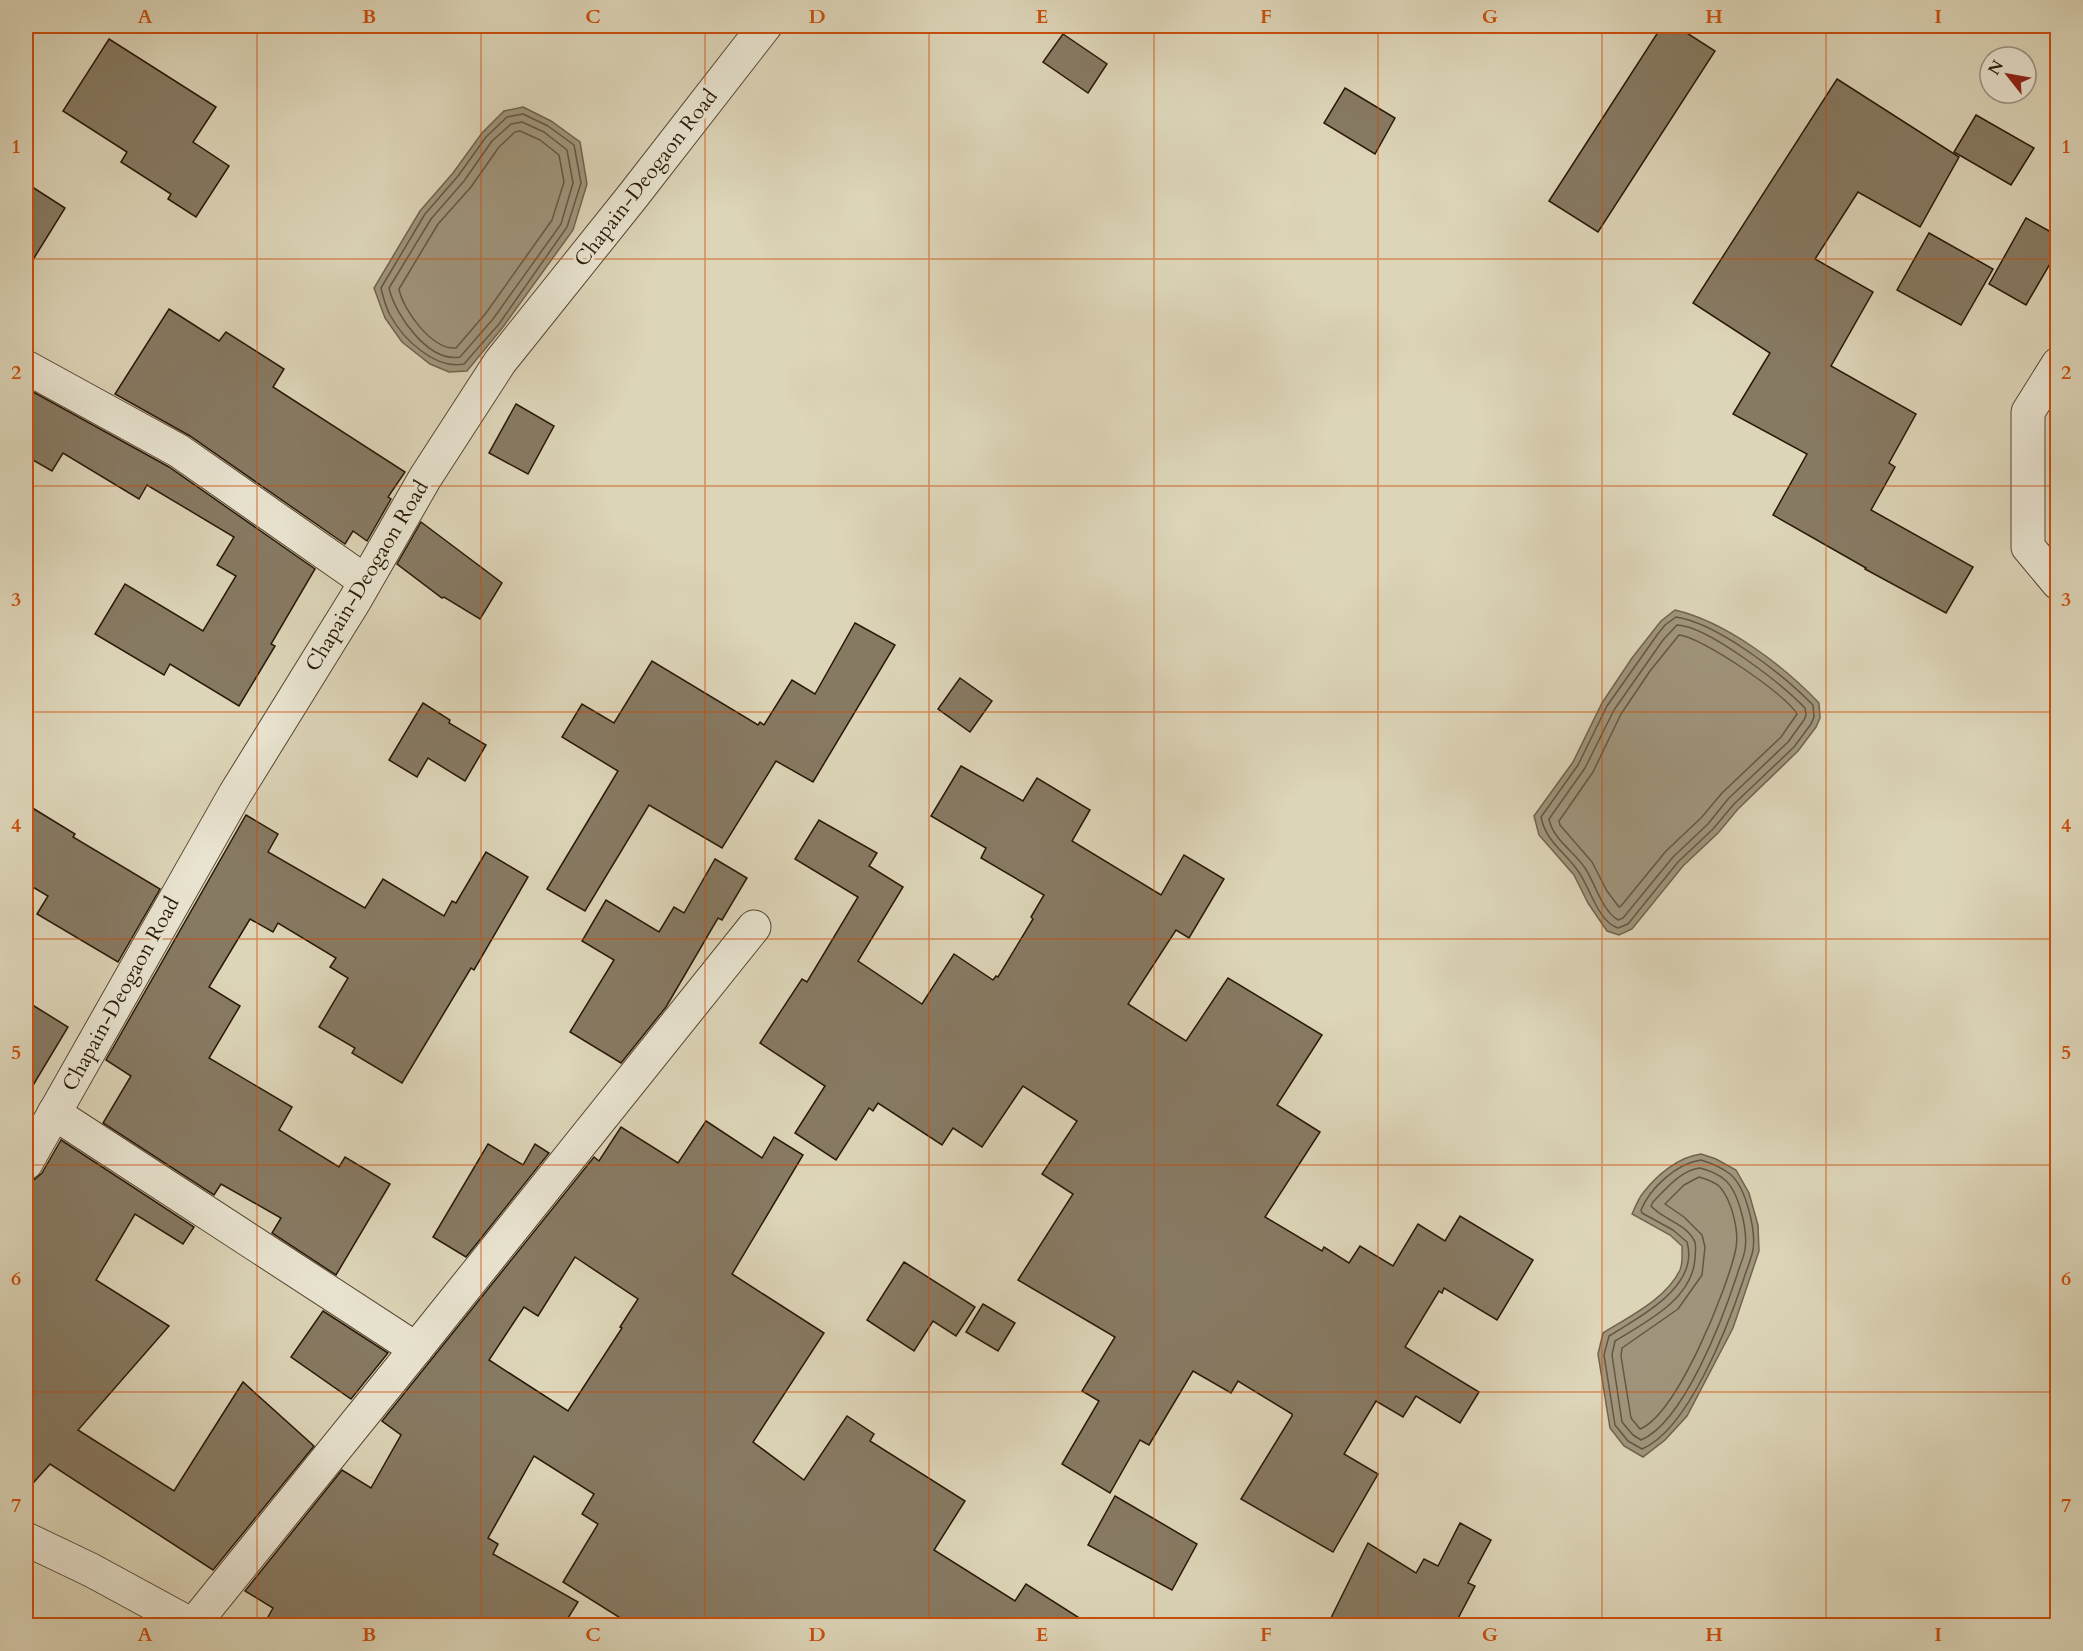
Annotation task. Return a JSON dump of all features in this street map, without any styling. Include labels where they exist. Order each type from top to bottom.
[{"type":"street","name":"Chapain-Deogaon Road","points":[[26,1163],[235,794],[365,582],[425,478],[500,362],[765,26]]},
{"type":"street","points":[[2058,364],[2028,412],[2028,547],[2058,584]]},
{"type":"street","points":[[26,367],[179,451],[365,582]]},
{"type":"street","points":[[26,1539],[91,1570],[193,1625],[754,927]]},
{"type":"street","points":[[54,1113],[416,1349]]},
{"type":"water","points":[[523,107],[551,121],[580,142],[587,184],[573,230],[503,327],[467,371],[449,372],[430,364],[402,342],[385,318],[374,288],[420,211],[453,173],[482,133],[504,111]]},
{"type":"water","points":[[1675,610],[1714,624],[1771,660],[1819,703],[1820,718],[1798,751],[1683,866],[1632,929],[1619,935],[1607,931],[1588,903],[1574,875],[1539,835],[1534,816],[1573,762],[1602,703],[1632,658],[1661,621]]},
{"type":"water","points":[[1701,1154],[1736,1170],[1749,1193],[1758,1225],[1759,1251],[1733,1328],[1687,1416],[1665,1440],[1643,1457],[1624,1446],[1610,1428],[1598,1354],[1603,1333],[1657,1298],[1674,1280],[1681,1267],[1682,1246],[1670,1235],[1632,1214],[1641,1195],[1661,1174],[1676,1163]]},
{"type":"building","points":[[1662,26],[1676,26],[1715,51],[1598,232],[1549,201]]},
{"type":"building","points":[[1063,34],[1107,64],[1088,93],[1043,62]]},
{"type":"building","points":[[109,39],[216,107],[193,142],[229,166],[196,217],[168,199],[171,194],[121,162],[127,152],[63,111]]},
{"type":"building","points":[[1837,79],[1959,157],[1920,227],[1858,192],[1815,259],[1873,292],[1831,366],[1916,414],[1889,463],[1895,467],[1871,510],[1973,567],[1946,613],[1773,515],[1807,454],[1733,414],[1770,353],[1693,303]]},
{"type":"building","points":[[1345,88],[1395,118],[1375,154],[1324,123]]},
{"type":"building","points":[[1976,115],[2034,148],[2011,185],[1954,152]]},
{"type":"building","points":[[26,183],[65,208],[26,271]]},
{"type":"building","points":[[2026,218],[2058,236],[2058,250],[2026,305],[1989,284]]},
{"type":"building","points":[[1929,233],[1993,269],[1961,325],[1897,290]]},
{"type":"building","points":[[169,309],[219,341],[226,332],[284,369],[273,387],[405,472],[388,497],[391,499],[367,541],[353,531],[345,544],[190,436],[115,394]]},
{"type":"building","points":[[26,388],[169,467],[315,569],[271,644],[275,646],[239,706],[170,664],[164,675],[95,634],[125,584],[203,631],[236,576],[217,565],[234,537],[147,485],[139,499],[63,453],[52,471],[26,456]]},
{"type":"building","points":[[516,404],[554,426],[528,474],[489,453]]},
{"type":"building","points":[[421,522],[502,583],[480,619],[444,597],[442,598],[397,564]]},
{"type":"building","points":[[855,623],[895,645],[813,782],[776,761],[722,848],[649,805],[585,911],[547,889],[618,771],[562,737],[582,704],[614,723],[652,661],[758,725],[760,722],[764,725],[792,680],[815,694]]},
{"type":"building","points":[[960,678],[992,701],[970,732],[938,709]]},
{"type":"building","points":[[423,703],[450,720],[449,723],[486,745],[465,781],[428,758],[417,777],[389,760]]},
{"type":"building","points":[[961,766],[1023,801],[1037,778],[1090,810],[1072,841],[1161,895],[1184,855],[1224,879],[1189,938],[1176,930],[1128,1004],[1186,1041],[1228,978],[1322,1035],[1277,1105],[1320,1132],[1265,1217],[1322,1251],[1324,1247],[1349,1263],[1360,1246],[1393,1266],[1418,1224],[1445,1241],[1460,1216],[1533,1260],[1497,1320],[1444,1288],[1442,1293],[1439,1291],[1405,1347],[1479,1392],[1460,1423],[1416,1396],[1403,1417],[1376,1401],[1344,1454],[1378,1474],[1333,1552],[1241,1499],[1292,1414],[1238,1381],[1231,1393],[1193,1371],[1149,1445],[1140,1440],[1110,1493],[1062,1464],[1099,1401],[1082,1391],[1115,1337],[1018,1280],[1073,1194],[1042,1174],[1077,1121],[1023,1086],[982,1147],[953,1128],[942,1145],[878,1103],[873,1111],[869,1108],[836,1160],[795,1133],[825,1086],[760,1043],[802,979],[807,982],[858,897],[795,859],[819,820],[877,853],[869,866],[903,887],[858,961],[922,1004],[954,954],[993,980],[996,976],[998,977],[1033,919],[1031,917],[1044,895],[981,858],[986,848],[931,816]]},
{"type":"building","points":[[26,804],[75,834],[73,837],[160,889],[118,962],[37,914],[48,896],[26,883]]},
{"type":"building","points":[[246,815],[278,834],[268,852],[365,908],[383,879],[444,916],[452,901],[456,903],[486,852],[528,877],[474,970],[471,968],[402,1083],[352,1053],[355,1048],[319,1027],[348,978],[330,967],[336,958],[278,923],[273,932],[250,919],[209,987],[240,1006],[209,1058],[292,1107],[279,1130],[339,1167],[345,1157],[390,1184],[336,1275],[272,1233],[281,1218],[221,1184],[214,1195],[103,1123],[131,1076],[106,1060]]},
{"type":"building","points":[[715,859],[747,878],[722,920],[718,918],[666,1007],[621,1063],[570,1032],[614,960],[582,941],[606,900],[659,932],[674,907],[684,913]]},
{"type":"building","points":[[26,1001],[68,1027],[26,1097]]},
{"type":"building","points":[[706,1121],[762,1158],[774,1137],[803,1155],[732,1274],[824,1333],[753,1442],[804,1480],[847,1416],[874,1434],[870,1441],[965,1501],[934,1550],[1015,1601],[1026,1584],[1092,1626],[633,1626],[563,1582],[598,1524],[582,1514],[594,1494],[534,1456],[488,1538],[498,1544],[493,1554],[578,1602],[563,1626],[263,1626],[273,1608],[245,1591],[342,1470],[371,1488],[401,1435],[382,1421],[594,1157],[599,1161],[621,1127],[678,1163]],"holes":[[[575,1257],[638,1299],[620,1327],[622,1328],[568,1411],[489,1360],[524,1307],[538,1316]]]},
{"type":"building","points":[[61,1140],[194,1227],[183,1244],[135,1214],[96,1280],[169,1326],[78,1430],[174,1491],[243,1382],[314,1446],[213,1570],[50,1464],[26,1491],[26,1182],[42,1173]]},
{"type":"building","points":[[488,1144],[523,1165],[535,1144],[549,1153],[466,1257],[433,1237]]},
{"type":"building","points":[[904,1262],[975,1307],[956,1336],[933,1321],[914,1351],[867,1320]]},
{"type":"building","points":[[983,1304],[1015,1323],[998,1351],[966,1332]]},
{"type":"building","points":[[323,1311],[388,1353],[351,1399],[291,1357]]},
{"type":"building","points":[[1115,1496],[1197,1544],[1172,1590],[1088,1545]]},
{"type":"building","points":[[1460,1523],[1491,1540],[1468,1583],[1475,1586],[1454,1626],[1327,1626],[1368,1543],[1416,1573],[1424,1559],[1438,1566]]}]
